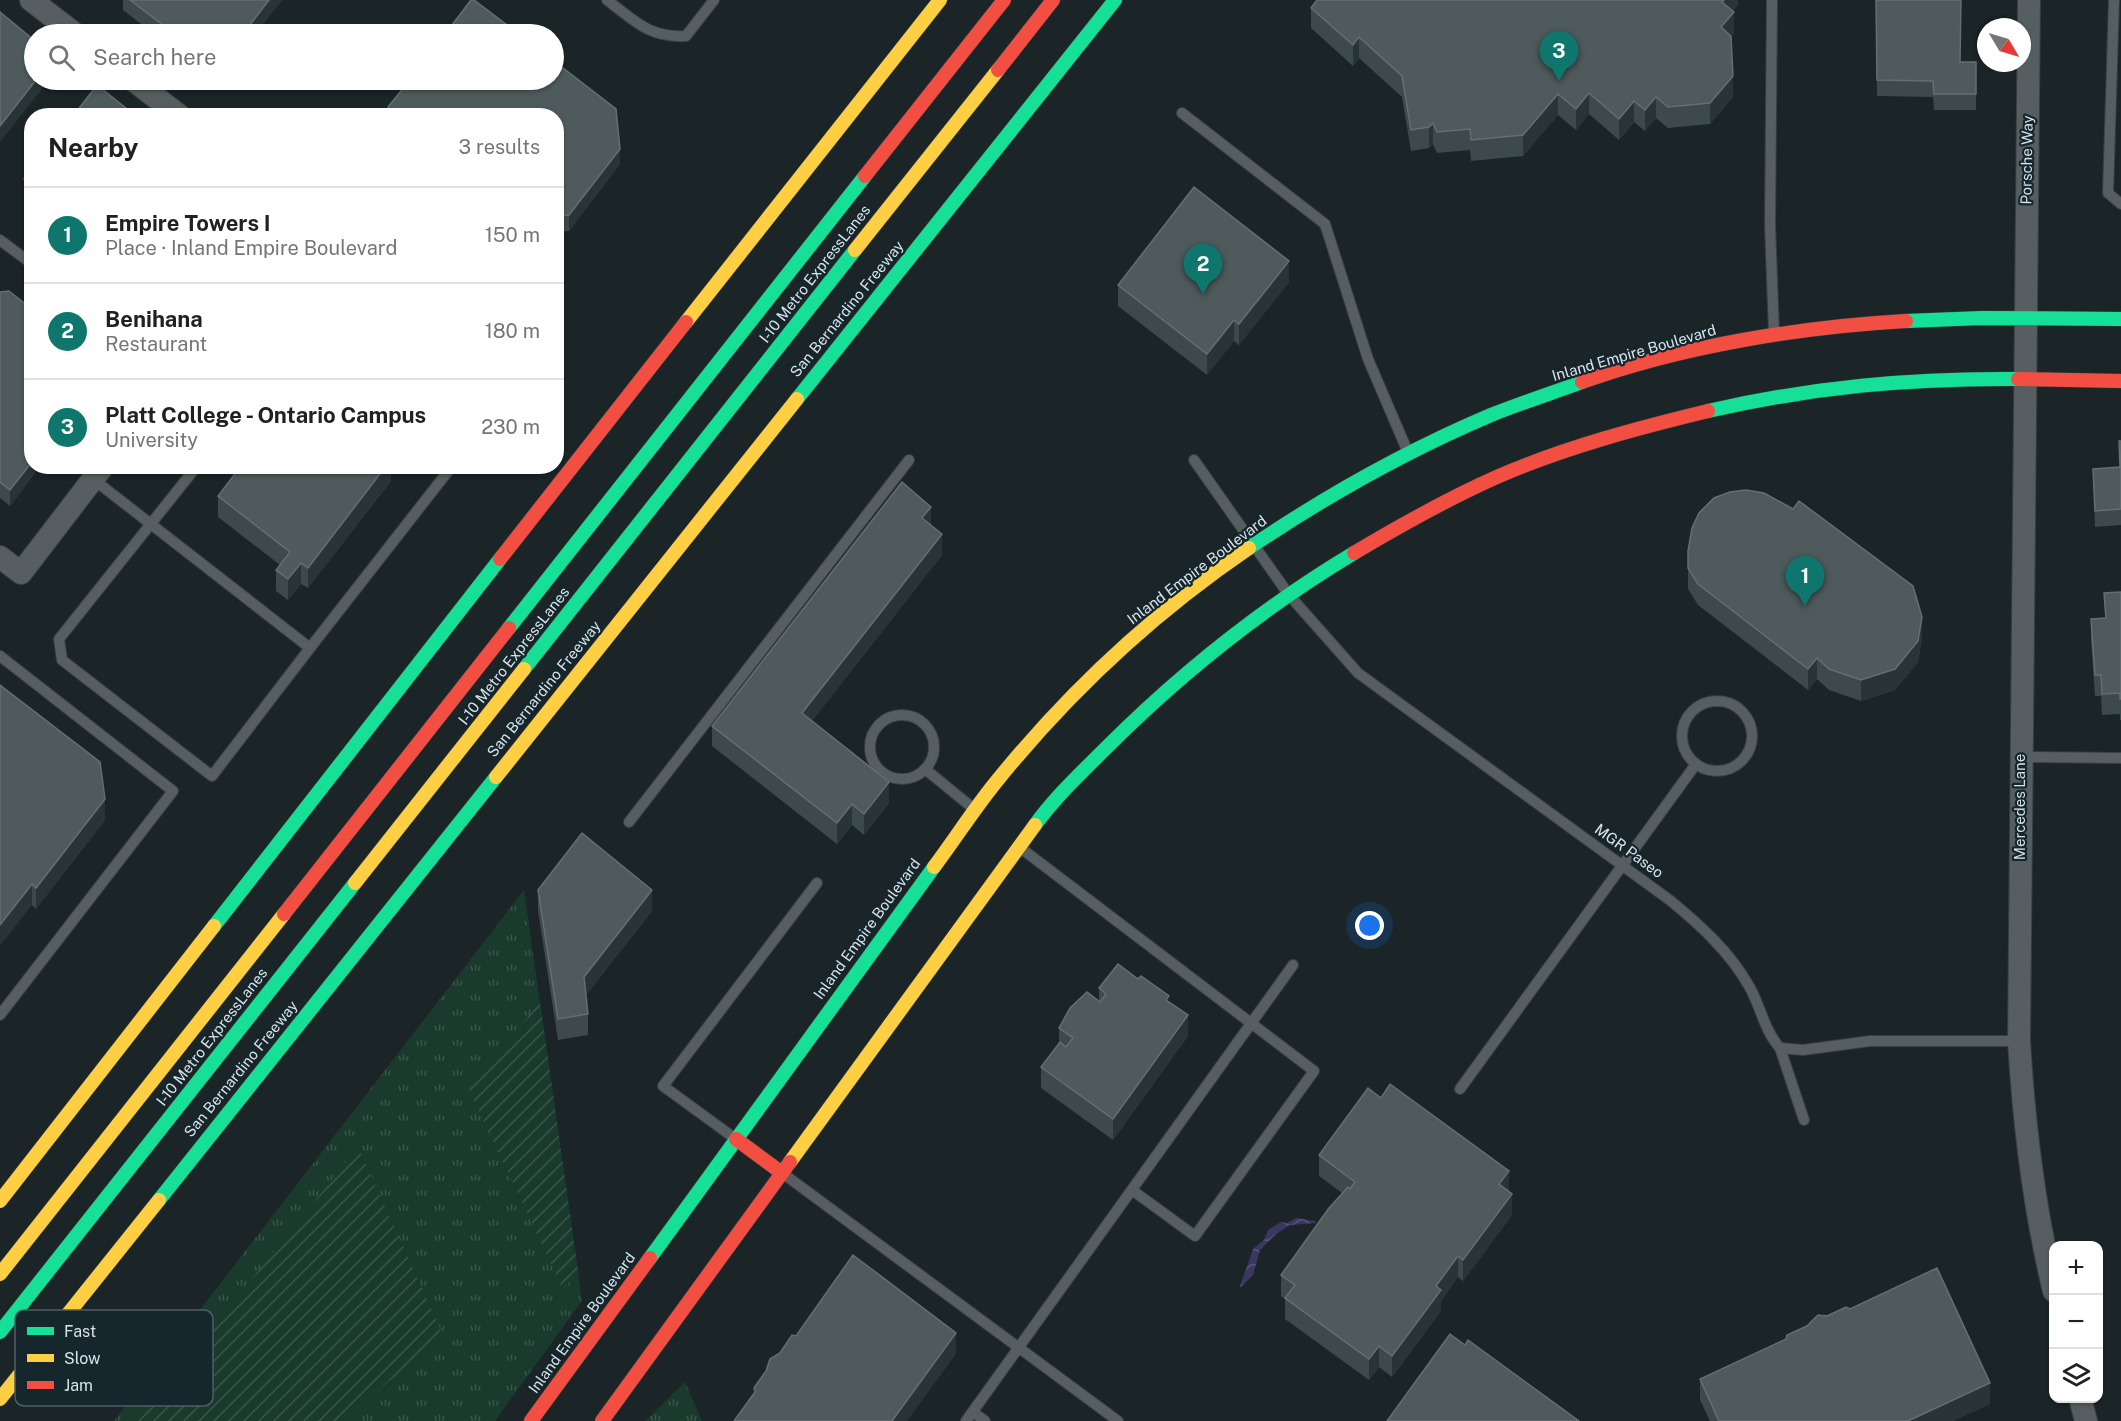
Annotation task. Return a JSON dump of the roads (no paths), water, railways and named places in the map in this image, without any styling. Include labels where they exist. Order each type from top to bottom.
[{"type":"main road","points":[[0,1201],[494,566],[940,0]]},
{"type":"main road","name":"I-10 Metro ExpressLanes","points":[[0,1274],[1004,0]]},
{"type":"main road","name":"I-10 Metro ExpressLanes","points":[[17,1310],[1053,0]]},
{"type":"main road","name":"San Bernardino Freeway","points":[[71,1310],[1115,0]]},
{"type":"main road","name":"Inland Empire Boulevard","points":[[531,1421],[975,809],[1080,690],[1129,643],[1193,590],[1254,544],[1339,490],[1409,453],[1480,421],[1561,389],[1705,348],[1774,336],[1899,321],[2121,319]]},
{"type":"main road","points":[[602,1421],[1041,817],[1091,760],[1147,706],[1258,616],[1399,526],[1504,474],[1585,444],[1670,419],[1789,394],[1878,382],[2025,378],[2121,381]]},
{"type":"main road","points":[[736,1139],[782,1173]]},
{"type":"main road","name":"I-10 Metro ExpressLanes","points":[[0,1332],[15,1313]]},
{"type":"main road","name":"San Bernardino Freeway","points":[[0,1399],[15,1380]]},
{"type":"street","points":[[31,0],[62,24]]},
{"type":"street","name":"Porsche Way","points":[[2025,319],[2029,0]]},
{"type":"street","points":[[146,90],[170,108]]},
{"type":"street","name":"Mercedes Lane","points":[[2025,319],[2019,1041],[2023,1115],[2049,1270]]},
{"type":"street","points":[[0,557],[21,573],[97,474]]},
{"type":"street","points":[[2081,1403],[2086,1421]]},
{"type":"lane","points":[[607,0],[650,33],[669,37],[686,36],[714,0]]},
{"type":"lane","points":[[1772,0],[1770,225],[1774,336]]},
{"type":"lane","points":[[2114,0],[2108,193],[2121,204]]},
{"type":"lane","points":[[1182,113],[1325,224],[1368,359],[1409,453]]},
{"type":"lane","points":[[0,240],[24,258]]},
{"type":"lane","name":"MGR Paseo","points":[[1194,459],[1289,595],[1358,673],[1671,900],[1714,937],[1747,981],[1771,1038],[1780,1048],[1804,1120]]},
{"type":"lane","points":[[629,822],[909,460]]},
{"type":"lane","points":[[99,474],[152,524],[310,648]]},
{"type":"lane","points":[[191,474],[59,639],[62,660],[212,776],[444,474]]},
{"type":"lane","points":[[0,656],[173,791],[0,1015]]},
{"type":"lane","points":[[1719,701],[1739,708],[1747,717],[1752,729],[1752,741],[1748,752],[1731,768],[1719,771],[1696,764],[1684,746],[1682,735],[1689,714],[1708,702],[1719,701]]},
{"type":"lane","points":[[907,716],[925,725],[933,742],[933,752],[925,769],[908,779],[898,779],[879,771],[870,753],[873,733],[879,725],[887,719],[907,716]]},
{"type":"lane","points":[[2020,757],[2121,759]]},
{"type":"lane","points":[[1460,1089],[1696,764]]},
{"type":"lane","points":[[925,769],[975,809]]},
{"type":"lane","points":[[1019,847],[1314,1071],[1195,1236],[1132,1190]]},
{"type":"lane","points":[[736,1139],[663,1086],[817,883]]},
{"type":"lane","points":[[985,1421],[970,1417],[1293,964]]},
{"type":"lane","points":[[1780,1048],[1803,1050],[1870,1041],[2019,1041]]},
{"type":"lane","points":[[782,1173],[1118,1421]]},
{"type":"water","points":[[1296,1218],[1316,1223],[1290,1225],[1275,1235],[1260,1250],[1253,1275],[1239,1289],[1253,1249],[1264,1240],[1268,1230],[1281,1222],[1287,1223]]},
{"type":"place","name":"Platt College - Ontario Campus","points":[[1559,81]]},
{"type":"place","name":"Benihana","points":[[1203,294]]},
{"type":"place","name":"Empire Towers I","points":[[1805,606]]}]
